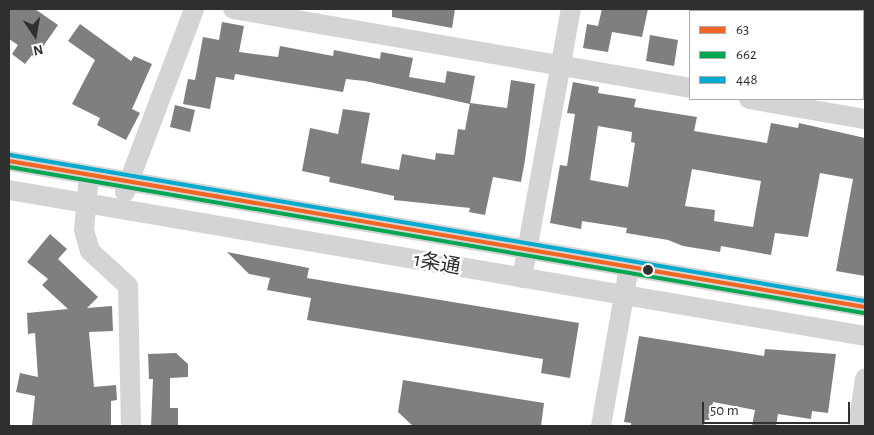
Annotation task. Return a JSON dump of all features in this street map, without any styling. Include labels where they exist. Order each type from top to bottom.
[{"type":"street","points":[[119,209],[194,9]]},
{"type":"street","points":[[233,9],[689,88]]},
{"type":"street","points":[[522,278],[572,9]]},
{"type":"street","points":[[756,100],[865,119]]},
{"type":"street","name":"1条通","points":[[9,161],[865,307]]},
{"type":"street","points":[[89,174],[84,230],[90,251],[128,286],[131,426]]},
{"type":"street","name":"1条通","points":[[9,190],[865,336]]},
{"type":"street","points":[[600,426],[630,267]]},
{"type":"street","points":[[858,426],[865,379]]},
{"type":"building","points":[[9,9],[35,9],[58,25],[35,58],[32,55],[25,64],[12,54],[18,45],[9,39]]},
{"type":"building","points":[[392,9],[455,9],[452,28],[392,17]]},
{"type":"building","points":[[602,9],[648,9],[642,37],[612,32],[608,52],[583,48],[587,24],[598,26]]},
{"type":"building","points":[[222,22],[244,26],[239,52],[278,57],[280,46],[333,56],[334,50],[380,59],[381,52],[413,58],[409,77],[445,83],[447,71],[475,76],[470,104],[365,81],[346,79],[343,92],[235,74],[234,80],[216,77],[210,109],[183,104],[188,79],[195,80],[203,37],[219,40]]},
{"type":"building","points":[[80,24],[131,61],[134,56],[152,64],[132,109],[140,113],[126,140],[97,125],[100,118],[72,104],[95,60],[68,41]]},
{"type":"building","points":[[650,35],[678,40],[674,66],[646,61]]},
{"type":"building","points":[[511,80],[535,84],[521,182],[493,177],[485,215],[469,212],[470,208],[394,200],[394,196],[329,182],[330,177],[302,171],[310,128],[338,134],[343,109],[370,113],[361,163],[399,170],[402,154],[435,160],[436,153],[454,155],[458,129],[465,130],[470,103],[507,108]]},
{"type":"building","points":[[573,82],[599,87],[598,93],[636,99],[634,107],[697,117],[694,131],[767,143],[771,123],[798,128],[799,123],[865,138],[865,276],[836,271],[853,179],[820,173],[808,237],[775,233],[771,255],[721,246],[720,252],[683,246],[668,240],[626,233],[627,228],[582,221],[581,229],[550,223],[560,165],[567,166],[575,114],[567,113]],"holes":[[[598,126],[632,132],[631,142],[635,143],[628,187],[590,180]],[[692,169],[761,181],[753,227],[714,221],[715,210],[685,206]]]},
{"type":"building","points":[[175,105],[195,110],[190,132],[170,127]]},
{"type":"building","points":[[50,234],[67,249],[58,259],[98,297],[87,308],[112,306],[113,331],[89,332],[94,387],[116,385],[117,400],[111,401],[111,426],[32,426],[35,396],[16,392],[20,373],[38,377],[35,333],[28,334],[27,313],[68,309],[42,285],[48,279],[27,262]]},
{"type":"building","points":[[227,252],[309,268],[307,278],[579,323],[570,378],[541,373],[543,359],[307,320],[311,298],[267,290],[270,278],[249,274]]},
{"type":"building","points":[[639,336],[764,356],[765,349],[836,354],[828,413],[812,411],[811,419],[778,414],[776,426],[752,426],[755,410],[713,402],[709,420],[705,420],[704,426],[631,426],[631,423],[624,422]]},
{"type":"building","points":[[176,353],[188,364],[188,377],[170,378],[170,408],[178,408],[178,426],[151,426],[153,379],[149,379],[148,354]]},
{"type":"building","points":[[403,380],[544,403],[541,426],[413,426],[398,412]]},
{"type":"transit line","name":"448","points":[[10,155],[865,301]]},
{"type":"transit line","name":"63","points":[[9,161],[865,307]]},
{"type":"transit line","name":"662","points":[[9,167],[864,313]]}]
